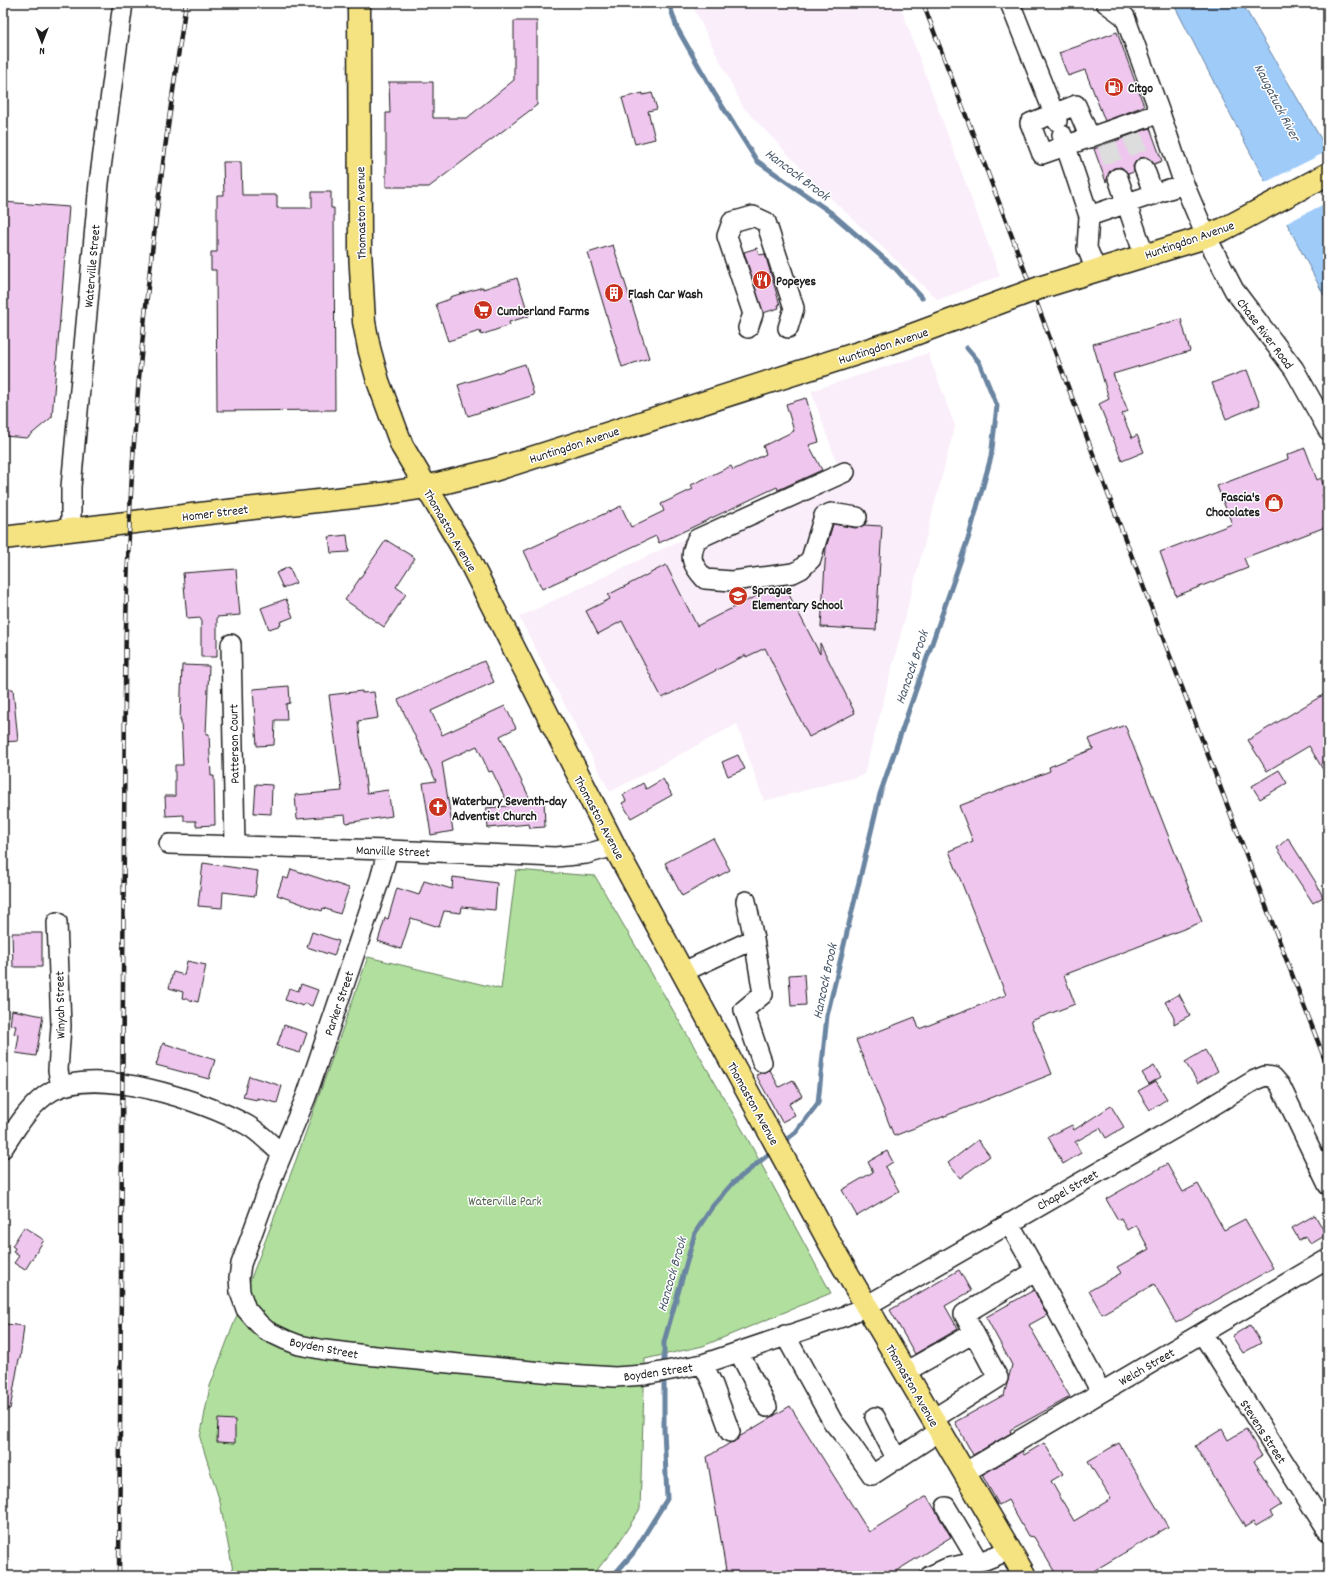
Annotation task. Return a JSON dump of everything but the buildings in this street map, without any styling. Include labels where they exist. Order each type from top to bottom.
[{"type":"main road","name":"Thomaston Avenue","points":[[359,3],[360,250],[364,322],[373,363],[389,413],[402,446],[465,552],[615,846],[833,1249],[1025,1576]]},
{"type":"main road","name":"Huntingdon Avenue","points":[[426,487],[494,470],[896,341],[1042,287],[1206,236],[1258,212],[1328,174]]},
{"type":"main road","name":"Homer Street","points":[[3,538],[216,512],[382,494],[426,487]]},
{"type":"street","name":"Waterville Street","points":[[71,530],[71,487],[94,229],[102,155],[123,3]]},
{"type":"street","points":[[1010,3],[1060,129],[1089,216],[1087,248],[1096,270]]},
{"type":"street","name":"Chase River Road","points":[[1106,3],[1125,18],[1184,184],[1206,236],[1234,290],[1294,369],[1328,430]]},
{"type":"street","points":[[1060,129],[1076,105],[1100,139]]},
{"type":"street","points":[[1060,129],[1100,139],[1130,129],[1160,113]]},
{"type":"street","points":[[1144,168],[1154,195]]},
{"type":"street","points":[[1118,178],[1144,255]]},
{"type":"street","points":[[1089,216],[1184,184]]},
{"type":"street","points":[[748,328],[753,314],[727,236],[732,222],[753,216],[766,222],[794,308],[788,328]]},
{"type":"street","points":[[845,472],[697,539],[692,550],[694,567],[705,579],[712,580],[732,581],[793,573],[801,570],[811,559],[824,516],[831,513],[857,517]]},
{"type":"street","name":"Patterson Court","points":[[231,644],[234,845]]},
{"type":"street","name":"Manville Street","points":[[169,844],[388,850],[555,857],[586,854],[615,846]]},
{"type":"street","name":"Parker Street","points":[[282,1154],[306,1097],[380,879],[388,850]]},
{"type":"street","points":[[746,901],[763,994],[744,1010],[762,1062]]},
{"type":"street","name":"Winyah Street","points":[[57,922],[61,1026],[58,1070],[61,1087]]},
{"type":"street","points":[[683,972],[754,939]]},
{"type":"street","name":"Chapel Street","points":[[866,1306],[1184,1123],[1260,1077],[1273,1077],[1280,1084],[1328,1184]]},
{"type":"street","points":[[3,1148],[36,1103],[52,1091],[61,1087],[86,1082],[106,1082],[140,1087],[171,1095],[209,1109],[248,1126],[282,1154]]},
{"type":"street","name":"Boyden Street","points":[[282,1154],[244,1257],[239,1278],[240,1292],[246,1309],[252,1318],[267,1331],[298,1345],[366,1355],[588,1376],[645,1375],[703,1364],[785,1335],[845,1316],[866,1306]]},
{"type":"street","points":[[1009,1223],[1101,1392]]},
{"type":"street","name":"Welch Street","points":[[964,1472],[1328,1259]]},
{"type":"street","points":[[785,1335],[833,1422],[847,1439],[872,1475],[897,1460],[936,1425],[998,1378],[964,1314],[1036,1271]]},
{"type":"street","points":[[905,1372],[974,1333]]},
{"type":"street","name":"Stevens Street","points":[[1202,1333],[1327,1530]]},
{"type":"street","points":[[739,1352],[767,1407]]},
{"type":"street","points":[[703,1364],[713,1385],[730,1432]]},
{"type":"street","points":[[875,1417],[897,1460]]},
{"type":"street","points":[[946,1507],[978,1561]]},
{"type":"street","points":[[930,1576],[947,1568],[978,1561],[1010,1550]]},
{"type":"shaded area","points":[[691,3],[899,3],[1000,276],[938,300],[822,190],[743,107]]},
{"type":"shaded area","name":"Sprague Elementary School","points":[[928,353],[955,426],[864,775],[764,801],[737,724],[610,792],[519,617],[838,466],[811,391]]},
{"type":"green space","name":"Waterville Park","points":[[516,870],[595,876],[746,1136],[831,1293],[703,1346],[645,1359],[640,1509],[618,1544],[592,1576],[234,1576],[220,1502],[200,1438],[210,1386],[296,1160],[368,957],[501,989]]},
{"type":"water","name":"Naugatuck River","points":[[1173,3],[1242,3],[1328,151],[1328,303]]},
{"type":"pier","points":[[1328,151],[1328,202],[1285,224],[1264,183]]},
{"type":"waterway","name":"Hancock Brook","points":[[669,3],[677,28],[714,93],[757,161],[830,212],[896,269],[922,298]]},
{"type":"waterway","name":"Hancock Brook","points":[[782,1143],[796,1132],[818,1103],[827,1016],[880,794],[969,536],[991,457],[997,406],[979,362],[967,348]]},
{"type":"waterway","name":"Hancock Brook","points":[[664,1367],[664,1342],[695,1233],[712,1207],[733,1183],[774,1150]]},
{"type":"waterway","name":"Hancock Brook","points":[[613,1576],[634,1552],[667,1499],[664,1429],[664,1375]]},
{"type":"tunnel","points":[[1132,135],[1144,168]]},
{"type":"tunnel","points":[[1107,144],[1118,178]]},
{"type":"railway","points":[[119,1576],[125,689],[129,533],[133,455],[148,284],[186,3]]},
{"type":"railway","points":[[923,3],[1114,510],[1328,1068]]},
{"type":"place","name":"Citgo","points":[[1114,87]]},
{"type":"place","name":"Popeyes","points":[[762,280]]},
{"type":"place","name":"Flash Car Wash","points":[[614,293]]},
{"type":"place","name":"Cumberland Farms","points":[[483,310]]},
{"type":"place","name":"Fascia's Chocolates","points":[[1274,503]]},
{"type":"place","name":"Sprague Elementary School","points":[[738,596]]},
{"type":"place","name":"Waterbury Seventh-day Adventist Church","points":[[438,807]]}]
